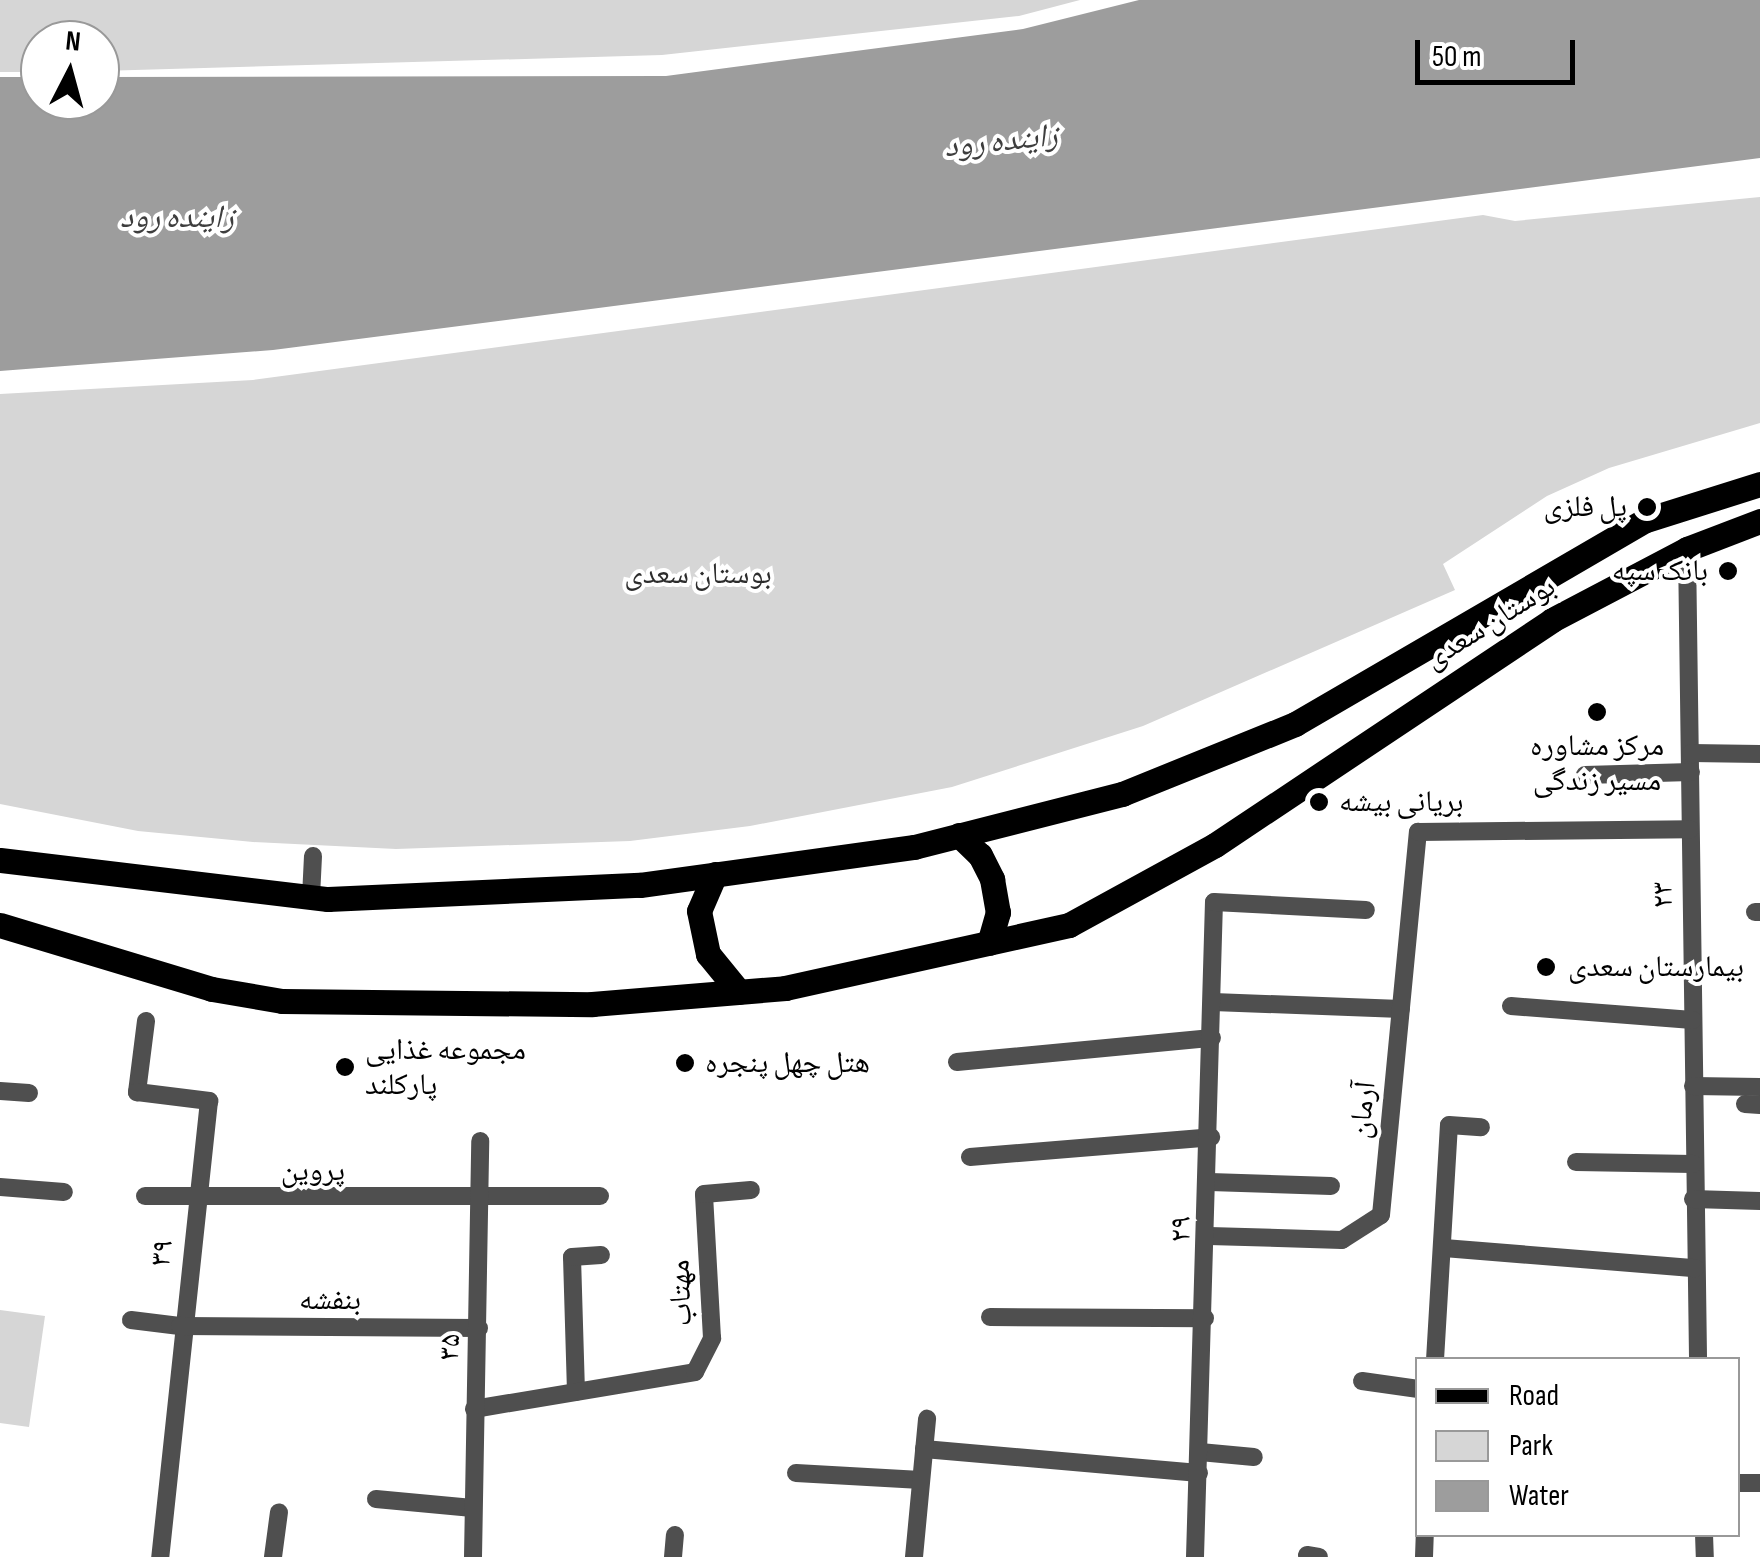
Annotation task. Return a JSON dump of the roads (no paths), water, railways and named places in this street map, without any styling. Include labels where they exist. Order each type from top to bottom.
[{"type":"main road","name":"بوستان سعدی","points":[[0,860],[311,896],[640,885],[959,836],[1122,794],[1295,724],[1646,520],[1760,484]]},
{"type":"main road","name":"بوستان سعدی","points":[[0,924],[212,989],[282,1001],[592,1004],[785,988],[1069,925],[1215,845],[1552,620],[1687,549],[1760,521]]},
{"type":"main road","points":[[959,836],[980,855],[992,879],[998,912],[989,942]]},
{"type":"main road","points":[[715,874],[700,911],[708,954],[739,992]]},
{"type":"street","name":"۲۳","points":[[1687,549],[1698,1357]]},
{"type":"street","points":[[1584,774],[1760,754]]},
{"type":"street","name":"آرمان","points":[[1209,1236],[1342,1240],[1381,1216],[1418,832],[1690,829]]},
{"type":"street","points":[[311,896],[316,849]]},
{"type":"street","name":"۲۹","points":[[1195,1557],[1209,1236],[1214,902],[1366,910]]},
{"type":"street","points":[[1213,1002],[1401,1010]]},
{"type":"street","points":[[1511,1006],[1692,1020]]},
{"type":"street","name":"۳۹","points":[[146,1020],[137,1092],[208,1102],[180,1326],[160,1557]]},
{"type":"street","points":[[956,1062],[1212,1038]]},
{"type":"street","points":[[1692,1086],[1760,1087]]},
{"type":"street","points":[[0,1091],[29,1092]]},
{"type":"street","points":[[1435,1357],[1448,1126],[1481,1128]]},
{"type":"street","points":[[970,1157],[1210,1137]]},
{"type":"street","name":"۳۵","points":[[473,1557],[480,1141]]},
{"type":"street","points":[[1576,1162],[1693,1164]]},
{"type":"street","points":[[1210,1182],[1331,1186]]},
{"type":"street","points":[[0,1187],[64,1192]]},
{"type":"street","name":"مهتاب","points":[[474,1408],[695,1372],[712,1338],[704,1194],[751,1190]]},
{"type":"street","name":"پروین","points":[[145,1196],[600,1196]]},
{"type":"street","points":[[1693,1198],[1760,1201]]},
{"type":"street","points":[[1444,1248],[1696,1268]]},
{"type":"street","points":[[576,1392],[572,1258],[601,1255]]},
{"type":"street","points":[[990,1317],[1206,1318]]},
{"type":"street","name":"بنفشه","points":[[131,1320],[180,1326],[479,1328]]},
{"type":"street","points":[[1362,1381],[1415,1389]]},
{"type":"street","points":[[914,1557],[926,1419]]},
{"type":"street","points":[[924,1449],[1199,1472]]},
{"type":"street","points":[[1200,1452],[1254,1456]]},
{"type":"street","points":[[796,1473],[921,1480]]},
{"type":"street","points":[[376,1499],[472,1508]]},
{"type":"street","points":[[273,1557],[279,1512]]},
{"type":"street","points":[[673,1557],[675,1534]]},
{"type":"water","name":"زاینده رود","points":[[1139,0],[1760,0],[1760,158],[273,350],[0,371],[0,77],[20,77],[20,120],[120,120],[120,77],[666,76],[1023,29]]},
{"type":"place","name":"پل فلزی","points":[[1647,507]]},
{"type":"place","name":"بانک سپه","points":[[1728,571]]},
{"type":"place","name":"مرکز مشاوره مسیر زندگی","points":[[1597,712]]},
{"type":"place","name":"بریانی بیشه","points":[[1319,802]]},
{"type":"place","name":"بیمارستان سعدی","points":[[1546,967]]},
{"type":"place","name":"هتل چهل پنجره","points":[[685,1063]]},
{"type":"place","name":"مجموعه غذایی پارکلند","points":[[345,1067]]}]
